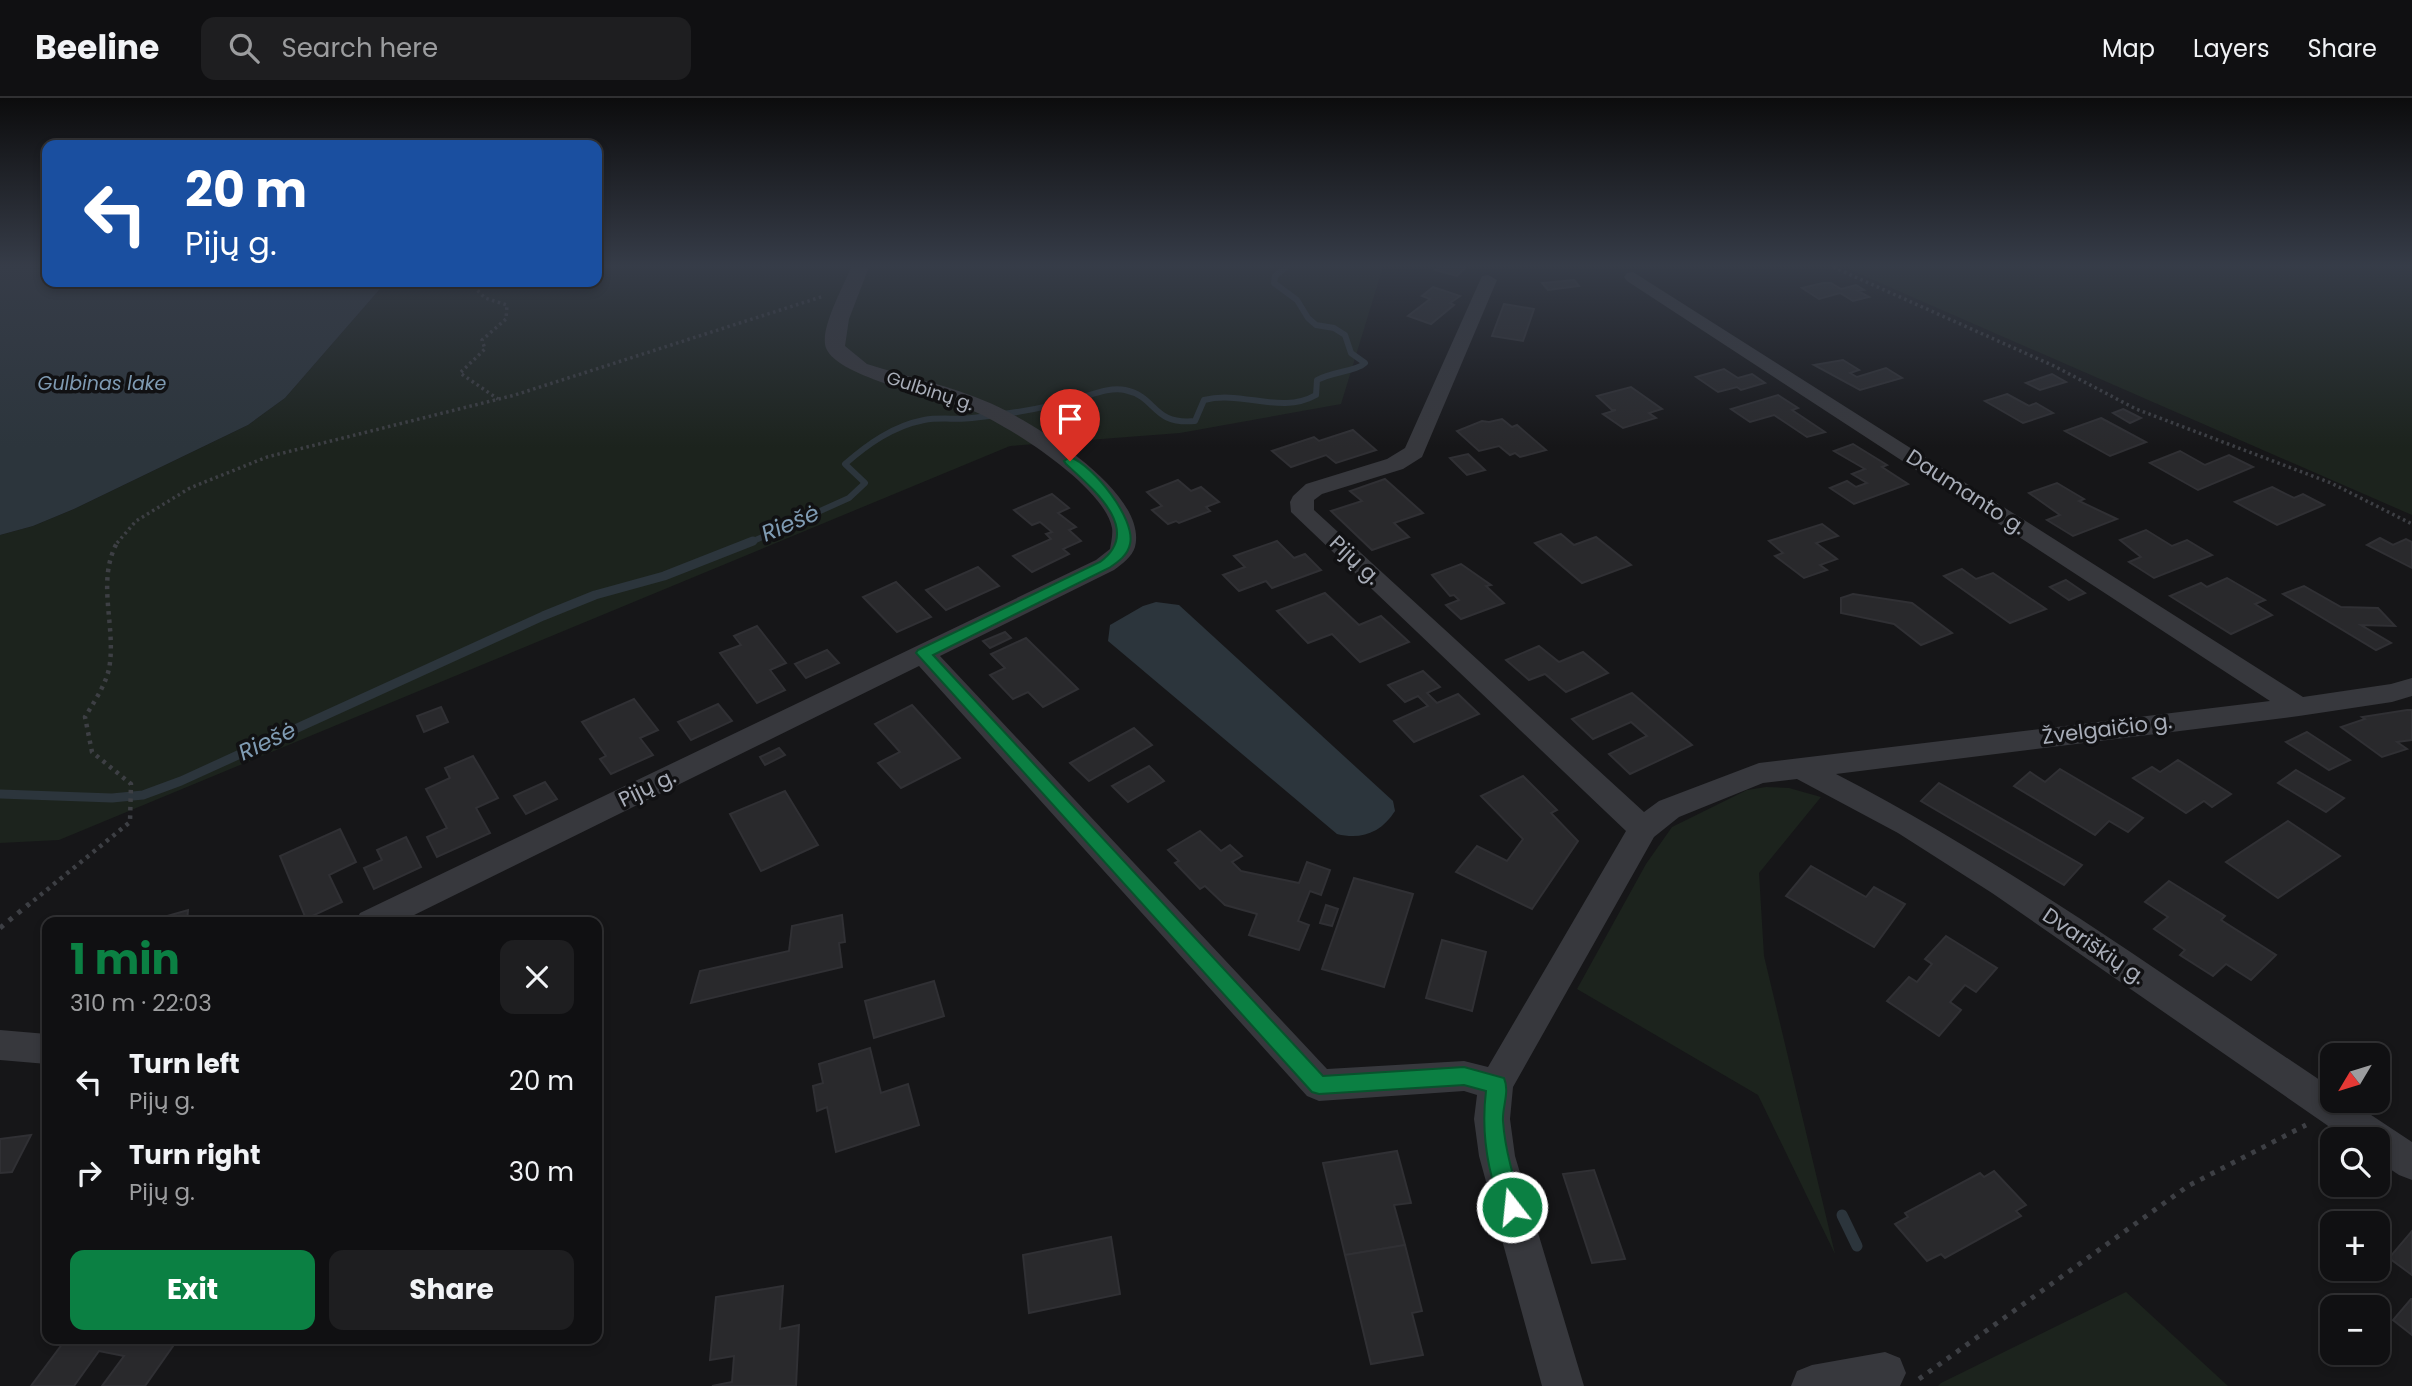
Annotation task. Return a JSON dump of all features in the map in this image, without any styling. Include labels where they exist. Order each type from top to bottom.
[{"type":"street","name":"Gulbinų g.","points":[[838,327],[834,336],[835,348],[844,358],[860,368],[983,408],[1028,432]]},
{"type":"street","name":"Pijų g.","points":[[1468,327],[1415,452],[1395,464],[1314,489],[1304,496],[1301,502],[1303,512],[1643,829]]},
{"type":"street","name":"Daumanto g.","points":[[1711,327],[2299,707]]},
{"type":"street","name":"Pijų g.","points":[[381,917],[1104,565],[1117,556],[1124,545],[1124,533],[1118,514],[1100,489],[1070,461],[1028,432]]},
{"type":"street","points":[[923,653],[1319,1085],[1464,1076],[1496,1085]]},
{"type":"street","name":"Žvelgaičio g.","points":[[1643,829],[1669,809],[1759,774],[2299,707],[2392,693],[2412,687]]},
{"type":"street","name":"Dvariškių g.","points":[[1801,768],[1909,825],[2003,884],[2320,1100]]},
{"type":"street","points":[[1563,1386],[1497,1156],[1492,1119],[1496,1085],[1643,829]]},
{"type":"street","points":[[0,1045],[42,1049]]},
{"type":"street","name":"Dvariškių g.","points":[[2338,1113],[2359,1127]]},
{"type":"street","name":"Dvariškių g.","points":[[2390,1148],[2412,1163]]},
{"type":"street","points":[[1812,1386],[1897,1380]]},
{"type":"path","points":[[497,327],[482,340],[485,349],[460,373],[498,399]]},
{"type":"path","points":[[0,928],[130,822],[131,784],[92,752],[85,718],[105,682],[110,661],[109,559],[122,535],[172,497],[209,478],[274,455],[498,399],[708,327]]},
{"type":"path","points":[[1967,327],[2054,366],[2136,409],[2331,483],[2412,524]]},
{"type":"path","points":[[1897,1380],[2188,1186],[2328,1113]]},
{"type":"shaded area","points":[[347,327],[1365,327],[1341,404],[1180,433],[1010,446],[59,840],[0,843],[0,535],[33,526],[74,509],[248,425],[285,398]]},
{"type":"shaded area","points":[[1981,327],[2412,327],[2412,515]]},
{"type":"shaded area","points":[[1789,788],[1821,797],[1759,873],[1764,956],[1835,1254],[1758,1095],[1577,989],[1646,864],[1672,827],[1747,790]]},
{"type":"shaded area","points":[[2126,1292],[2228,1386],[1938,1386],[1941,1383]]},
{"type":"water","name":"Gulbinas lake","points":[[0,327],[347,327],[285,398],[248,425],[74,509],[33,526],[0,535]]},
{"type":"water","points":[[1156,602],[1179,605],[1393,801],[1395,811],[1389,819],[1370,833],[1354,836],[1337,834],[1108,641],[1110,625],[1143,606]]},
{"type":"building","points":[[1495,327],[1528,327],[1523,341],[1492,336]]},
{"type":"building","points":[[1843,360],[1859,370],[1850,373],[1857,377],[1886,368],[1902,378],[1860,390],[1814,365]]},
{"type":"building","points":[[1724,369],[1738,378],[1752,374],[1765,383],[1741,390],[1737,387],[1718,392],[1696,377]]},
{"type":"building","points":[[2052,374],[2066,382],[2040,390],[2026,383]]},
{"type":"building","points":[[1631,387],[1662,409],[1649,413],[1656,418],[1623,428],[1603,414],[1616,410],[1612,410],[1597,396]]},
{"type":"building","points":[[2007,394],[2029,406],[2036,403],[2053,413],[2023,423],[1985,401]]},
{"type":"building","points":[[1778,395],[1798,408],[1792,410],[1825,432],[1807,437],[1774,415],[1750,422],[1731,409]]},
{"type":"building","points":[[2123,409],[2141,418],[2130,423],[2113,413]]},
{"type":"building","points":[[2101,418],[2146,442],[2110,456],[2065,431]]},
{"type":"building","points":[[1502,419],[1512,427],[1517,425],[1546,450],[1520,457],[1515,453],[1510,455],[1499,446],[1479,451],[1457,431],[1482,421]]},
{"type":"building","points":[[1353,430],[1376,450],[1336,463],[1326,455],[1291,467],[1272,451],[1314,437],[1319,441]]},
{"type":"building","points":[[1853,444],[1887,465],[1882,467],[1908,484],[1854,504],[1830,488],[1847,481],[1856,487],[1867,483],[1852,474],[1865,469],[1834,451]]},
{"type":"building","points":[[2180,451],[2205,465],[2229,455],[2253,467],[2198,490],[2150,463]]},
{"type":"building","points":[[1468,454],[1485,470],[1467,475],[1450,458]]},
{"type":"building","points":[[1385,479],[1423,513],[1394,523],[1409,537],[1372,550],[1331,511],[1362,501],[1350,491]]},
{"type":"building","points":[[1178,480],[1191,491],[1201,487],[1219,502],[1206,507],[1210,511],[1179,523],[1176,521],[1168,524],[1152,510],[1162,506],[1147,492]]},
{"type":"building","points":[[2057,483],[2084,499],[2079,501],[2117,519],[2073,536],[2047,520],[2060,515],[2029,493]]},
{"type":"building","points":[[2272,487],[2294,498],[2303,494],[2324,505],[2277,525],[2235,502]]},
{"type":"building","points":[[1052,494],[1069,508],[1058,513],[1076,527],[1069,530],[1081,541],[1063,549],[1069,554],[1032,572],[1013,556],[1051,539],[1046,534],[1052,532],[1040,522],[1032,525],[1014,510]]},
{"type":"building","points":[[1822,524],[1838,536],[1816,543],[1837,559],[1820,565],[1827,570],[1804,578],[1775,556],[1783,553],[1769,541]]},
{"type":"building","points":[[2146,530],[2172,546],[2187,540],[2212,555],[2154,578],[2129,562],[2141,557],[2120,540]]},
{"type":"building","points":[[1561,534],[1574,545],[1596,537],[1631,565],[1582,583],[1535,543]]},
{"type":"building","points":[[2380,538],[2393,545],[2406,539],[2412,542],[2412,568],[2367,545]]},
{"type":"building","points":[[1277,541],[1294,558],[1305,554],[1321,570],[1272,588],[1266,581],[1239,591],[1223,575],[1245,567],[1234,556]]},
{"type":"building","points":[[1461,564],[1491,585],[1486,586],[1504,603],[1461,619],[1446,605],[1459,600],[1454,595],[1450,596],[1432,575]]},
{"type":"building","points":[[978,567],[999,586],[946,610],[926,590]]},
{"type":"building","points":[[1962,569],[1976,579],[1993,573],[2046,609],[2010,623],[1944,576]]},
{"type":"building","points":[[2227,578],[2265,600],[2255,604],[2272,615],[2231,634],[2170,596],[2201,583],[2207,587]]},
{"type":"building","points":[[2066,580],[2085,593],[2069,600],[2050,587]]},
{"type":"building","points":[[896,582],[931,617],[897,632],[863,597]]},
{"type":"building","points":[[2304,586],[2341,607],[2378,608],[2395,626],[2361,625],[2391,643],[2376,650],[2283,594]]},
{"type":"building","points":[[1325,593],[1359,625],[1381,616],[1409,642],[1360,662],[1332,634],[1308,643],[1277,611]]},
{"type":"building","points":[[1853,594],[1912,603],[1952,633],[1921,645],[1894,624],[1841,613],[1841,598]]},
{"type":"building","points":[[757,626],[786,663],[770,670],[785,690],[757,703],[720,653],[741,645],[734,636]]},
{"type":"building","points":[[1005,632],[1011,638],[990,648],[983,641]]},
{"type":"building","points":[[1026,638],[1078,689],[1043,707],[1028,692],[1013,699],[990,675],[1005,668],[991,654]]},
{"type":"building","points":[[1539,646],[1559,662],[1583,652],[1608,673],[1566,692],[1545,674],[1529,680],[1506,660]]},
{"type":"building","points":[[827,650],[839,663],[806,678],[795,664]]},
{"type":"building","points":[[1423,671],[1440,687],[1427,693],[1437,703],[1458,694],[1479,714],[1414,742],[1394,721],[1428,706],[1418,696],[1405,702],[1388,685]]},
{"type":"building","points":[[1632,693],[1692,745],[1630,774],[1609,754],[1647,736],[1631,722],[1593,739],[1572,719]]},
{"type":"building","points":[[634,699],[658,730],[640,738],[653,755],[611,774],[600,759],[606,756],[582,722]]},
{"type":"building","points":[[718,704],[732,721],[691,740],[678,722]]},
{"type":"building","points":[[912,705],[960,758],[901,788],[878,763],[900,752],[875,724]]},
{"type":"building","points":[[441,707],[448,722],[424,732],[417,716]]},
{"type":"building","points":[[2412,710],[2412,740],[2397,742],[2407,749],[2382,757],[2341,727],[2365,719],[2362,717]]},
{"type":"building","points":[[1134,728],[1152,745],[1089,781],[1070,763]]},
{"type":"building","points":[[2307,732],[2350,760],[2329,770],[2286,742]]},
{"type":"building","points":[[779,748],[785,755],[765,765],[760,757]]},
{"type":"building","points":[[473,756],[498,798],[476,808],[490,833],[437,857],[427,837],[447,828],[426,789],[450,778],[445,768]]},
{"type":"building","points":[[2178,760],[2231,794],[2212,807],[2204,801],[2186,813],[2133,778],[2152,767],[2160,772]]},
{"type":"building","points":[[1149,766],[1164,781],[1128,802],[1112,786]]},
{"type":"building","points":[[2060,769],[2143,818],[2128,832],[2109,821],[2095,835],[2014,786],[2030,772],[2045,782]]},
{"type":"building","points":[[2296,770],[2344,798],[2326,812],[2278,783]]},
{"type":"building","points":[[1523,776],[1557,810],[1551,813],[1578,841],[1532,909],[1456,872],[1477,846],[1507,861],[1523,839],[1481,796]]},
{"type":"building","points":[[545,782],[557,799],[526,814],[514,796]]},
{"type":"building","points":[[1939,783],[2082,865],[2064,885],[1921,801]]},
{"type":"building","points":[[785,791],[818,845],[761,871],[730,814]]},
{"type":"building","points":[[2288,821],[2340,856],[2278,898],[2226,862]]},
{"type":"building","points":[[340,829],[356,862],[329,875],[342,902],[305,917],[280,856]]},
{"type":"building","points":[[1200,831],[1221,851],[1230,845],[1242,856],[1232,862],[1241,871],[1299,883],[1307,862],[1330,870],[1321,895],[1310,891],[1298,921],[1309,925],[1299,950],[1249,935],[1257,914],[1225,905],[1205,886],[1200,889],[1175,863],[1179,861],[1168,850]]},
{"type":"building","points":[[406,837],[421,867],[374,889],[364,868],[382,860],[377,850]]},
{"type":"building","points":[[1811,866],[1866,897],[1874,887],[1905,904],[1874,947],[1786,896]]},
{"type":"building","points":[[1354,878],[1413,894],[1384,987],[1322,969]]},
{"type":"building","points":[[2169,881],[2225,916],[2221,920],[2276,955],[2251,980],[2226,964],[2213,976],[2180,955],[2185,950],[2154,929],[2168,917],[2145,902]]},
{"type":"building","points":[[1326,905],[1338,909],[1332,926],[1320,923]]},
{"type":"building","points":[[188,910],[187,917],[164,917]]},
{"type":"building","points":[[842,915],[845,942],[839,943],[842,967],[691,1003],[700,971],[789,951],[792,926]]},
{"type":"building","points":[[1946,936],[1997,968],[1976,992],[1965,985],[1950,1002],[1961,1010],[1939,1036],[1887,1001],[1909,977],[1917,982],[1932,964],[1925,959]]},
{"type":"building","points":[[1442,940],[1486,952],[1472,1011],[1426,998]]},
{"type":"building","points":[[934,981],[944,1016],[874,1038],[865,1001]]},
{"type":"building","points":[[870,1048],[881,1093],[908,1084],[919,1125],[836,1152],[827,1107],[817,1111],[813,1086],[823,1083],[819,1064]]},
{"type":"building","points":[[31,1135],[12,1172],[0,1173],[0,1139]]},
{"type":"building","points":[[1397,1151],[1411,1203],[1394,1205],[1405,1245],[1345,1255],[1323,1163]]},
{"type":"building","points":[[1594,1170],[1625,1259],[1592,1263],[1563,1174]]},
{"type":"building","points":[[1994,1171],[2026,1205],[2016,1211],[2021,1216],[1945,1258],[1941,1254],[1927,1261],[1895,1224],[1908,1217],[1905,1213],[1980,1173],[1984,1177]]},
{"type":"building","points":[[2412,1231],[2412,1275],[2390,1257]]},
{"type":"building","points":[[1111,1237],[1120,1294],[1029,1313],[1023,1255]]},
{"type":"building","points":[[1405,1245],[1422,1311],[1412,1313],[1423,1355],[1371,1364],[1345,1255]]},
{"type":"building","points":[[783,1286],[780,1329],[799,1325],[796,1386],[712,1386],[732,1382],[734,1356],[710,1360],[716,1297]]},
{"type":"building","points":[[2412,1299],[2412,1335],[2393,1320]]},
{"type":"building","points":[[62,1344],[174,1344],[145,1386],[102,1386],[124,1356],[99,1351],[74,1386],[31,1386]]},
{"type":"waterway","name":"Riešė","points":[[749,543],[849,498],[865,483],[845,464],[882,437],[913,423],[930,419],[966,419],[1015,412],[1115,389],[1136,394],[1162,415],[1181,421],[1195,421],[1204,400],[1233,398],[1275,403],[1303,401],[1316,395],[1317,380],[1365,363],[1351,353],[1345,335],[1329,327]]},
{"type":"waterway","name":"Riešė","points":[[0,794],[112,798],[143,795],[181,781],[543,616],[595,595],[664,576],[753,541]]},
{"type":"waterway","points":[[1842,1215],[1857,1246]]},
{"type":"route","points":[[1070,461],[1100,489],[1118,514],[1124,533],[1124,545],[1117,556],[1104,565],[923,653],[1319,1085],[1464,1076],[1496,1085],[1492,1119],[1497,1156],[1512,1207]]}]
